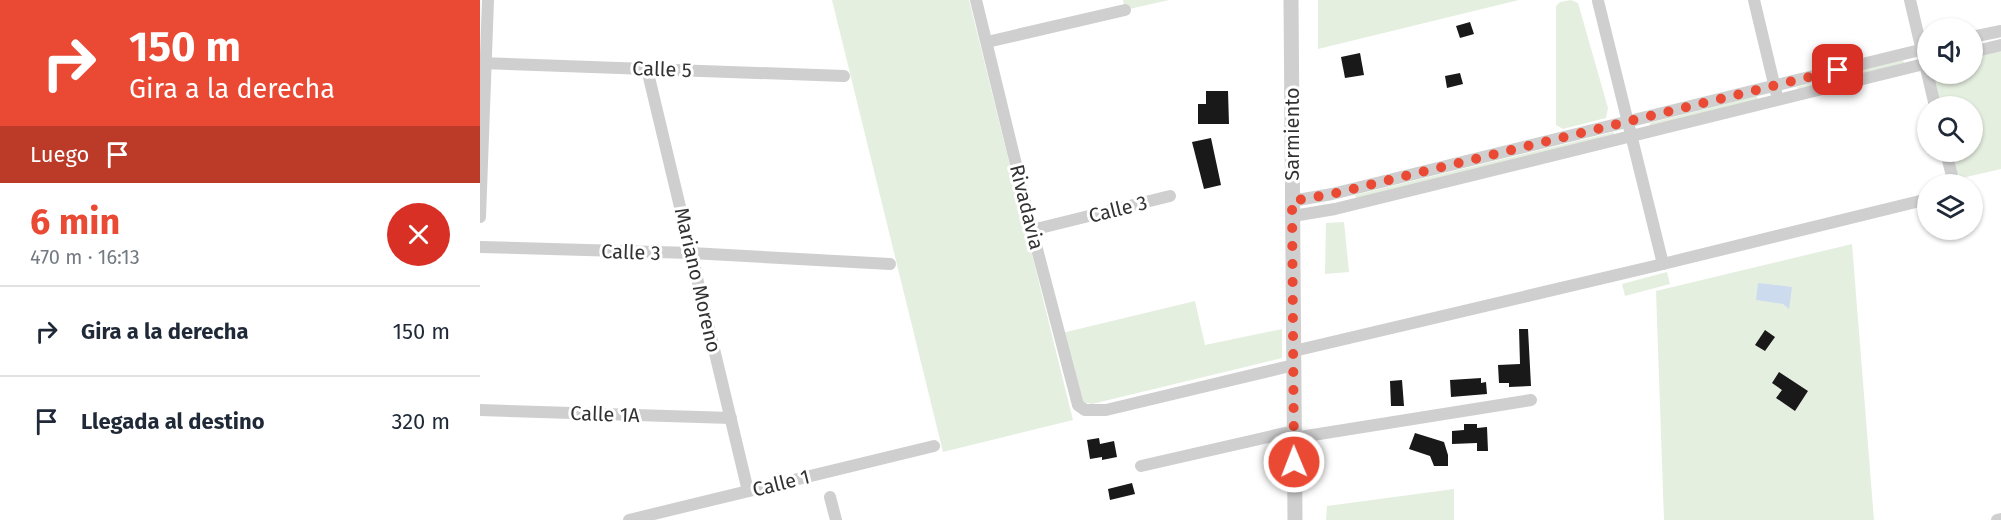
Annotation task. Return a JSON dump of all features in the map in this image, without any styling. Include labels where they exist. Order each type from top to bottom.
[{"type":"street","points":[[480,217],[483,63],[489,0]]},
{"type":"street","name":"Rivadavia","points":[[976,0],[1032,230],[1078,405],[1085,410],[1106,410],[1294,358]]},
{"type":"street","name":"Sarmiento","points":[[1291,0],[1295,520]]},
{"type":"street","points":[[1754,0],[1778,100]]},
{"type":"street","points":[[1910,0],[1917,23]]},
{"type":"street","points":[[1598,1],[1664,264]]},
{"type":"street","points":[[987,42],[1125,10]]},
{"type":"street","points":[[1983,35],[2001,30]]},
{"type":"street","points":[[1983,49],[2001,45]]},
{"type":"street","points":[[1292,208],[1332,194],[1917,51]]},
{"type":"street","name":"Calle 5","points":[[483,63],[844,76]]},
{"type":"street","points":[[1292,208],[1335,209],[1917,65]]},
{"type":"street","name":"Mariano Moreno","points":[[647,69],[748,491]]},
{"type":"street","name":"Calle 3","points":[[1032,230],[1170,196]]},
{"type":"street","points":[[1294,358],[1917,202]]},
{"type":"street","name":"Calle 3","points":[[480,247],[691,253],[890,264]]},
{"type":"street","points":[[1141,466],[1294,435],[1531,400]]},
{"type":"street","name":"Calle 1A","points":[[480,410],[731,418]]},
{"type":"street","name":"Calle 1","points":[[628,520],[934,446]]},
{"type":"street","points":[[830,497],[836,520]]},
{"type":"green space","points":[[832,0],[969,0],[1073,420],[943,452]]},
{"type":"green space","points":[[1123,0],[1169,0],[1125,10]]},
{"type":"green space","points":[[1318,0],[1519,0],[1318,49]]},
{"type":"green space","points":[[1571,0],[1578,3],[1608,108],[1606,118],[1563,129],[1556,125],[1556,6],[1560,2]]},
{"type":"green space","points":[[2001,50],[2001,169],[1979,174],[1958,174],[1953,162],[1983,162],[1983,96],[1938,96],[1935,84],[1983,84],[1983,54]]},
{"type":"green space","points":[[1903,60],[1904,63],[1798,90],[1797,87]]},
{"type":"green space","points":[[1757,96],[1758,100],[1650,126],[1650,123]]},
{"type":"green space","points":[[1614,132],[1614,135],[1356,198],[1355,195]]},
{"type":"green space","points":[[1344,222],[1349,272],[1325,274],[1326,223]]},
{"type":"green space","points":[[1852,244],[1874,520],[1664,520],[1656,291]]},
{"type":"green space","points":[[1667,272],[1670,284],[1625,296],[1622,284]]},
{"type":"green space","points":[[1195,301],[1205,345],[1282,329],[1282,358],[1092,404],[1083,402],[1062,333]]},
{"type":"green space","points":[[1454,489],[1454,520],[1326,520],[1327,506]]},
{"type":"water","points":[[1758,283],[1792,287],[1789,309],[1783,304],[1756,300]]},
{"type":"building","points":[[1470,22],[1474,34],[1460,38],[1456,26]]},
{"type":"building","points":[[1360,53],[1364,75],[1345,78],[1341,57]]},
{"type":"building","points":[[1460,73],[1463,84],[1447,88],[1445,76]]},
{"type":"building","points":[[1206,91],[1228,91],[1229,124],[1198,124],[1198,104],[1206,104]]},
{"type":"building","points":[[1211,138],[1221,185],[1204,189],[1192,142]]},
{"type":"building","points":[[1519,329],[1528,329],[1531,386],[1509,387],[1509,383],[1499,383],[1498,365],[1520,364]]},
{"type":"building","points":[[1765,330],[1775,337],[1765,351],[1755,345]]},
{"type":"building","points":[[1779,372],[1808,391],[1795,411],[1776,398],[1782,390],[1772,383]]},
{"type":"building","points":[[1481,378],[1481,383],[1486,382],[1487,394],[1451,397],[1450,380]]},
{"type":"building","points":[[1402,380],[1404,406],[1391,406],[1390,381]]},
{"type":"building","points":[[1464,424],[1477,424],[1477,428],[1487,427],[1488,451],[1477,451],[1477,443],[1452,444],[1452,431],[1464,430]]},
{"type":"building","points":[[1415,433],[1444,442],[1448,455],[1448,466],[1434,466],[1430,456],[1409,449]]},
{"type":"building","points":[[1099,438],[1100,444],[1114,441],[1117,457],[1102,460],[1102,457],[1090,459],[1087,440]]},
{"type":"building","points":[[1132,483],[1135,494],[1110,500],[1108,489]]},
{"type":"route","points":[[1294,462],[1292,201],[1332,194],[1838,70]]}]
